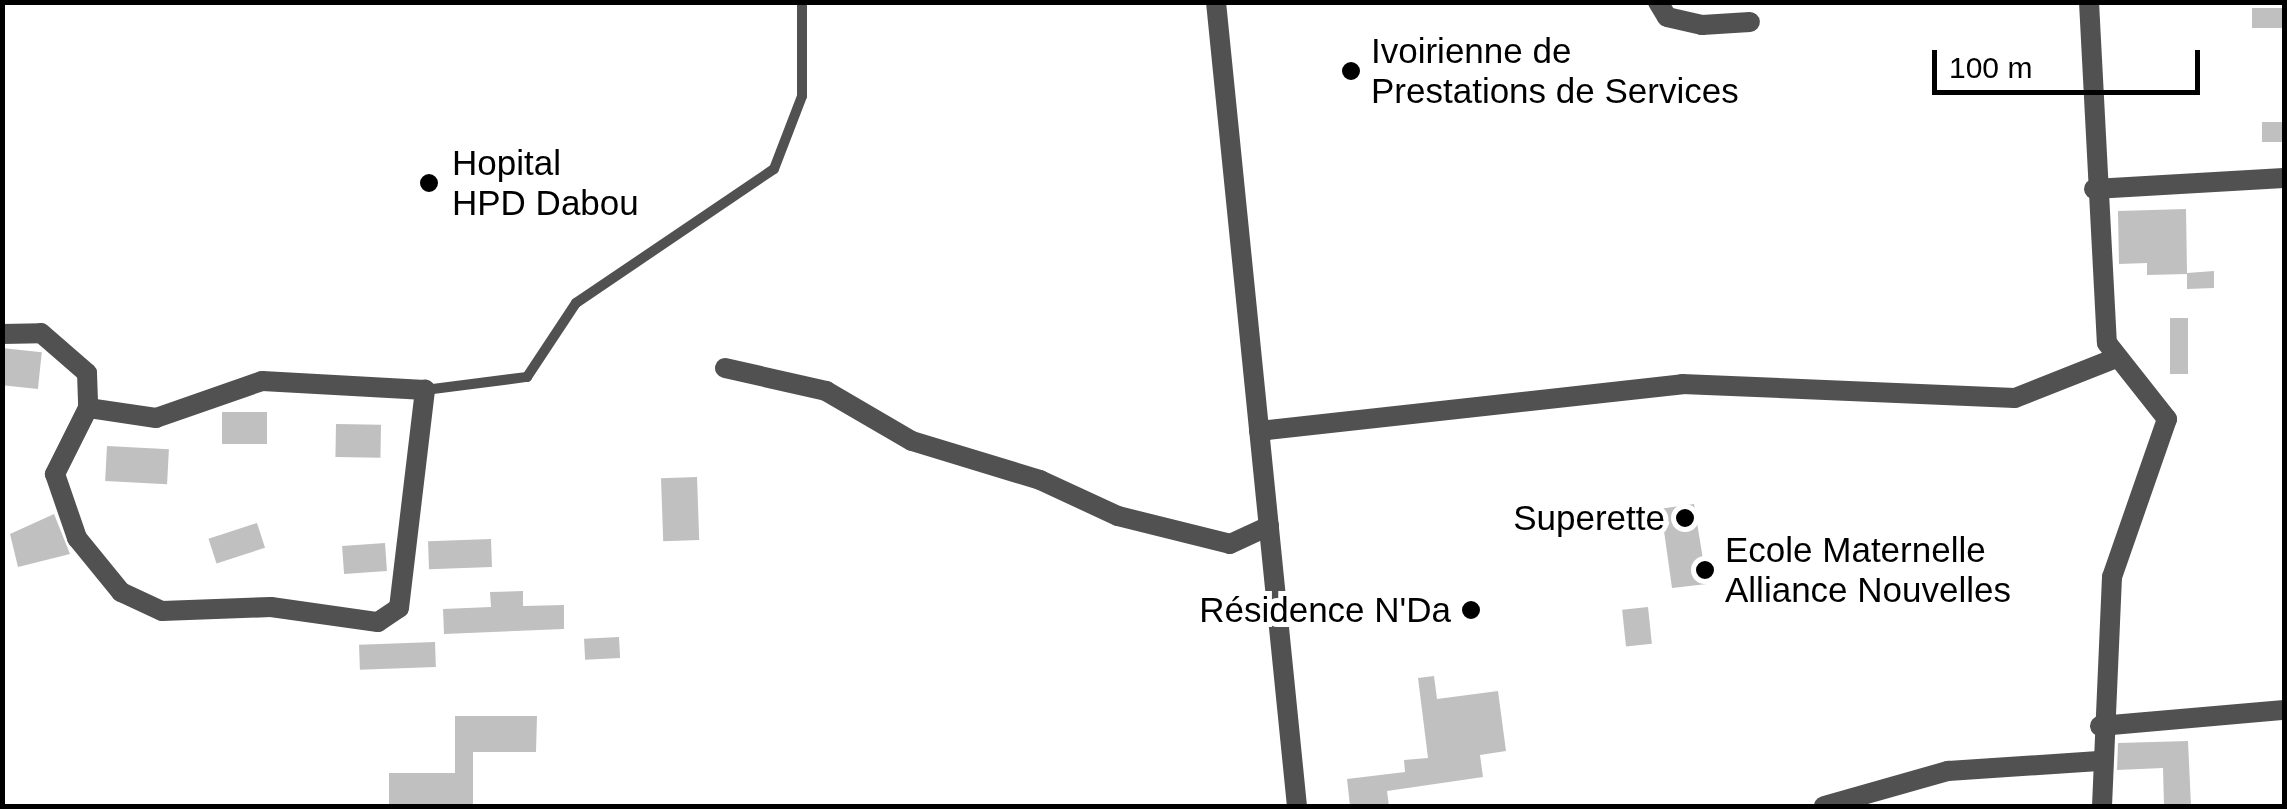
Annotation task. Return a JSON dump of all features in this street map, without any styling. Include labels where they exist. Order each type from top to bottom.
[{"type":"street","points":[[1216,2],[1296,806]]},
{"type":"street","points":[[1658,2],[1667,17],[1702,25],[1750,22]]},
{"type":"street","points":[[2089,2],[2094,189],[2116,358],[2167,420],[2112,578],[2100,726],[2102,806]]},
{"type":"street","points":[[2094,189],[2284,178]]},
{"type":"street","points":[[2,334],[40,333],[68,349],[87,373],[88,408],[55,474],[77,538],[121,592],[162,611],[270,607],[378,622],[399,608],[425,390],[262,381],[156,418],[88,408]]},
{"type":"street","points":[[1259,431],[1682,384],[2016,398],[2116,358]]},
{"type":"street","points":[[725,368],[826,391],[912,441],[1040,480],[1118,516],[1230,544],[1269,526]]},
{"type":"street","points":[[2100,726],[2284,710]]},
{"type":"street","points":[[1824,806],[1948,771],[2099,760]]},
{"type":"lane","points":[[425,390],[527,377],[576,303],[774,168],[802,96],[802,2]]},
{"type":"building","points":[[2252,8],[2284,8],[2284,28],[2252,28]]},
{"type":"building","points":[[2262,122],[2284,122],[2284,142],[2262,142]]},
{"type":"building","points":[[2186,209],[2187,273],[2214,271],[2214,288],[2187,289],[2187,274],[2147,275],[2147,263],[2119,264],[2118,211]]},
{"type":"building","points":[[2170,318],[2188,318],[2188,374],[2170,374]]},
{"type":"building","points":[[2,348],[42,352],[38,389],[2,385]]},
{"type":"building","points":[[222,412],[267,412],[267,444],[222,444]]},
{"type":"building","points":[[336,424],[381,425],[380,458],[335,457]]},
{"type":"building","points":[[107,446],[169,449],[167,484],[105,481]]},
{"type":"building","points":[[697,477],[699,540],[663,541],[661,478]]},
{"type":"building","points":[[1694,504],[1707,584],[1672,588],[1664,531],[1655,533],[1652,510]]},
{"type":"building","points":[[54,514],[70,554],[18,567],[10,534]]},
{"type":"building","points":[[257,523],[265,548],[217,563],[208,539]]},
{"type":"building","points":[[491,539],[492,567],[429,569],[428,541]]},
{"type":"building","points":[[385,543],[387,571],[344,574],[342,546]]},
{"type":"building","points":[[523,591],[523,606],[564,605],[564,629],[444,634],[443,609],[491,607],[490,592]]},
{"type":"building","points":[[1648,607],[1652,644],[1626,647],[1622,610]]},
{"type":"building","points":[[619,637],[620,658],[585,660],[584,639]]},
{"type":"building","points":[[435,642],[436,667],[360,670],[359,645]]},
{"type":"building","points":[[1434,676],[1437,699],[1498,691],[1506,751],[1480,755],[1483,777],[1387,791],[1389,806],[1350,806],[1347,779],[1405,772],[1404,760],[1428,758],[1418,678]]},
{"type":"building","points":[[455,716],[537,716],[536,752],[473,752],[473,806],[389,806],[389,773],[455,773]]},
{"type":"building","points":[[2188,741],[2191,806],[2164,806],[2163,768],[2117,770],[2118,743]]},
{"type":"place","name":"Ivoirienne de Prestations de Services","points":[[1351,71]]},
{"type":"place","name":"Hopital HPD Dabou","points":[[429,183]]},
{"type":"place","name":"Superette","points":[[1685,518]]},
{"type":"place","name":"Ecole Maternelle Alliance Nouvelles","points":[[1705,570]]},
{"type":"place","name":"Résidence N'Da","points":[[1471,610]]}]
